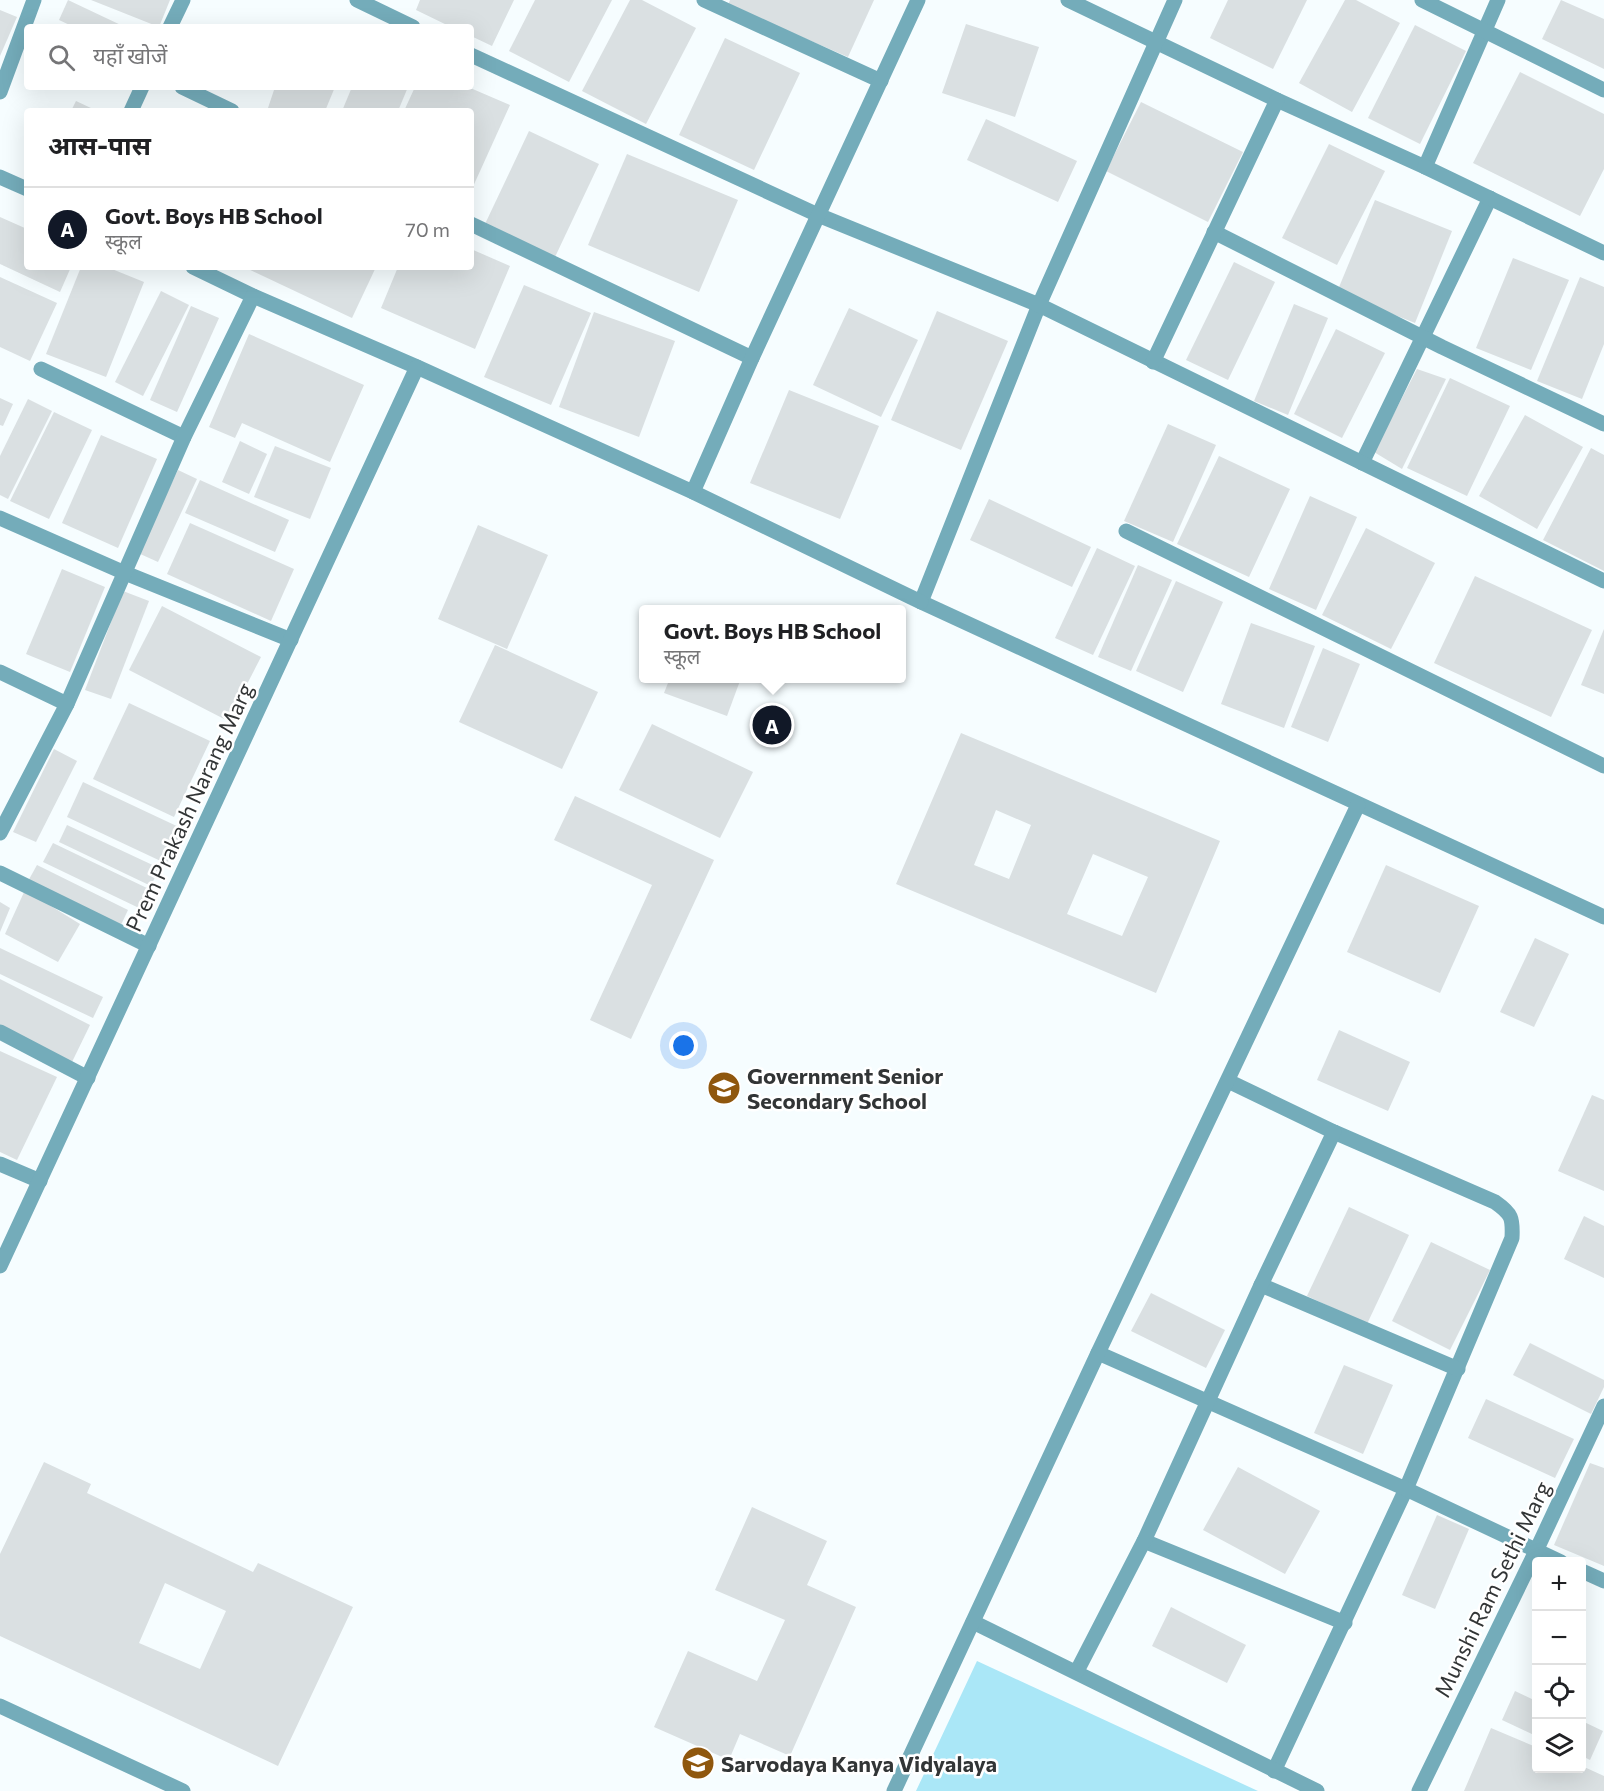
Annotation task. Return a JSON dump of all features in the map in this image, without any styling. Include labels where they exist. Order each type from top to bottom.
[{"type":"street","points":[[25,24],[34,0]]},
{"type":"street","points":[[171,24],[183,0]]},
{"type":"street","points":[[357,0],[407,24]]},
{"type":"street","points":[[705,0],[881,81]]},
{"type":"street","points":[[693,492],[752,358],[918,0]]},
{"type":"street","points":[[1068,0],[1604,253]]},
{"type":"street","points":[[921,602],[1039,305],[1175,0]]},
{"type":"street","points":[[1422,0],[1604,90]]},
{"type":"street","points":[[1425,167],[1498,0]]},
{"type":"street","points":[[0,92],[24,27]]},
{"type":"street","points":[[474,56],[818,215],[1039,305],[1604,581]]},
{"type":"street","points":[[132,108],[141,90]]},
{"type":"street","points":[[188,90],[226,108]]},
{"type":"street","points":[[1153,362],[1277,100]]},
{"type":"street","points":[[0,177],[24,188]]},
{"type":"street","points":[[1362,463],[1490,198]]},
{"type":"street","points":[[474,225],[752,358]]},
{"type":"street","points":[[1214,232],[1421,337],[1604,424]]},
{"type":"street","points":[[199,270],[693,492],[921,602],[1604,917]]},
{"type":"street","points":[[0,833],[68,704],[184,437],[253,296]]},
{"type":"street","name":"Prem Prakash Narang Marg","points":[[0,1266],[417,367]]},
{"type":"street","points":[[41,369],[184,437]]},
{"type":"street","points":[[0,518],[125,573],[291,640]]},
{"type":"street","points":[[1125,531],[1604,766]]},
{"type":"street","points":[[0,672],[68,704]]},
{"type":"street","points":[[894,1791],[1098,1353],[1358,805]]},
{"type":"street","points":[[0,873],[149,946]]},
{"type":"street","points":[[0,1032],[88,1078]]},
{"type":"street","points":[[1228,1081],[1334,1132],[1495,1202],[1508,1211],[1513,1220],[1512,1238],[1406,1489],[1274,1771]]},
{"type":"street","points":[[1077,1671],[1144,1540],[1334,1132]]},
{"type":"street","points":[[0,1164],[40,1181]]},
{"type":"street","points":[[1261,1285],[1458,1369]]},
{"type":"street","points":[[1098,1353],[1406,1489],[1550,1557]]},
{"type":"street","name":"Munshi Ram Sethi Marg","points":[[1419,1791],[1604,1406]]},
{"type":"street","points":[[1144,1540],[1345,1623]]},
{"type":"street","points":[[1586,1573],[1604,1581]]},
{"type":"street","points":[[973,1622],[1077,1671],[1317,1791]]},
{"type":"street","points":[[0,1706],[183,1791]]},
{"type":"shaded area","points":[[977,1661],[1258,1791],[916,1791]]},
{"type":"building","points":[[68,0],[119,24],[68,24],[59,20]]},
{"type":"building","points":[[91,0],[170,0],[160,24],[151,24]]},
{"type":"building","points":[[420,0],[514,0],[492,46],[474,37],[474,24],[445,24],[416,10]]},
{"type":"building","points":[[535,0],[612,0],[569,82],[509,51]]},
{"type":"building","points":[[630,0],[642,0],[696,28],[646,124],[582,91]]},
{"type":"building","points":[[730,0],[874,0],[848,57],[728,5]]},
{"type":"building","points":[[1228,0],[1307,0],[1273,69],[1210,38]]},
{"type":"building","points":[[1345,0],[1356,0],[1400,23],[1352,112],[1299,83]]},
{"type":"building","points":[[1561,0],[1604,19],[1604,69],[1542,39]]},
{"type":"building","points":[[0,10],[17,17],[0,56]]},
{"type":"building","points":[[966,24],[1039,47],[1015,117],[942,93]]},
{"type":"building","points":[[1415,25],[1466,51],[1420,144],[1368,118]]},
{"type":"building","points":[[725,38],[800,73],[754,170],[679,135]]},
{"type":"building","points":[[1520,72],[1604,114],[1604,169],[1580,216],[1473,163]]},
{"type":"building","points":[[274,90],[334,90],[326,108],[268,108]]},
{"type":"building","points":[[351,90],[407,90],[399,108],[343,108]]},
{"type":"building","points":[[414,90],[474,90],[510,105],[474,184],[474,108],[405,108]]},
{"type":"building","points":[[76,101],[91,108],[72,108]]},
{"type":"building","points":[[1141,102],[1243,152],[1208,222],[1106,171]]},
{"type":"building","points":[[986,119],[1077,161],[1058,202],[967,160]]},
{"type":"building","points":[[529,131],[599,164],[555,257],[485,224]]},
{"type":"building","points":[[1329,144],[1385,171],[1337,265],[1282,238]]},
{"type":"building","points":[[627,154],[738,200],[699,292],[588,245]]},
{"type":"building","points":[[1375,200],[1452,231],[1415,323],[1337,292]]},
{"type":"building","points":[[0,217],[24,228],[24,270],[70,270],[60,292],[0,264]]},
{"type":"building","points":[[474,250],[510,266],[475,349],[381,308],[397,270],[474,270]]},
{"type":"building","points":[[1513,258],[1569,280],[1531,370],[1476,348]]},
{"type":"building","points":[[1234,262],[1275,282],[1228,380],[1186,360]]},
{"type":"building","points":[[80,270],[114,270],[144,282],[106,377],[46,354]]},
{"type":"building","points":[[250,270],[375,270],[352,318]]},
{"type":"building","points":[[0,277],[57,303],[30,361],[0,347]]},
{"type":"building","points":[[1580,277],[1604,287],[1604,344],[1582,399],[1537,381]]},
{"type":"building","points":[[524,285],[591,313],[551,405],[484,377]]},
{"type":"building","points":[[161,291],[189,305],[143,396],[115,382]]},
{"type":"building","points":[[1294,304],[1328,318],[1288,415],[1254,401]]},
{"type":"building","points":[[191,306],[219,318],[177,412],[150,400]]},
{"type":"building","points":[[849,308],[918,340],[881,417],[813,385]]},
{"type":"building","points":[[937,311],[1008,341],[961,450],[891,420]]},
{"type":"building","points":[[594,312],[675,341],[639,437],[559,407]]},
{"type":"building","points":[[1336,329],[1385,353],[1342,438],[1294,414]]},
{"type":"building","points":[[249,334],[364,385],[330,462],[242,423],[235,438],[209,427]]},
{"type":"building","points":[[1417,369],[1446,379],[1402,469],[1374,452]]},
{"type":"building","points":[[1450,378],[1510,406],[1467,496],[1407,468]]},
{"type":"building","points":[[789,390],[879,426],[840,519],[750,483]]},
{"type":"building","points":[[0,398],[13,404],[3,426],[0,425]]},
{"type":"building","points":[[28,399],[52,411],[8,499],[0,495],[0,456]]},
{"type":"building","points":[[54,412],[92,430],[49,519],[10,501]]},
{"type":"building","points":[[1525,415],[1583,447],[1537,529],[1479,496]]},
{"type":"building","points":[[1168,424],[1216,445],[1173,542],[1124,521]]},
{"type":"building","points":[[101,435],[157,459],[118,548],[62,523]]},
{"type":"building","points":[[240,441],[267,454],[249,494],[222,482]]},
{"type":"building","points":[[275,446],[331,468],[310,519],[254,497]]},
{"type":"building","points":[[1591,448],[1604,455],[1604,571],[1543,540]]},
{"type":"building","points":[[1219,456],[1290,489],[1249,577],[1177,544]]},
{"type":"building","points":[[178,470],[197,479],[158,562],[138,553]]},
{"type":"building","points":[[200,480],[289,520],[275,552],[185,513]]},
{"type":"building","points":[[1310,496],[1357,517],[1316,610],[1269,589]]},
{"type":"building","points":[[989,499],[1091,547],[1072,587],[970,540]]},
{"type":"building","points":[[190,523],[294,569],[271,621],[167,574]]},
{"type":"building","points":[[478,525],[548,555],[507,649],[438,619]]},
{"type":"building","points":[[1366,528],[1435,563],[1391,649],[1322,615]]},
{"type":"building","points":[[1097,548],[1135,566],[1093,655],[1055,638]]},
{"type":"building","points":[[1138,565],[1172,580],[1131,671],[1098,657]]},
{"type":"building","points":[[62,569],[105,587],[70,672],[26,654]]},
{"type":"building","points":[[1475,576],[1592,630],[1551,717],[1434,663]]},
{"type":"building","points":[[1176,581],[1223,602],[1183,692],[1136,671]]},
{"type":"building","points":[[123,591],[149,601],[111,699],[85,690]]},
{"type":"building","points":[[162,606],[261,657],[228,721],[129,670]]},
{"type":"building","points":[[1251,623],[1315,646],[1284,728],[1221,704]]},
{"type":"building","points":[[1604,629],[1604,694],[1581,685]]},
{"type":"building","points":[[495,645],[598,692],[562,769],[459,722]]},
{"type":"building","points":[[1323,648],[1360,664],[1328,742],[1291,727]]},
{"type":"building","points":[[668,683],[739,683],[727,716],[664,693]]},
{"type":"building","points":[[129,703],[210,741],[174,817],[93,779]]},
{"type":"building","points":[[652,724],[753,772],[720,838],[619,790]]},
{"type":"building","points":[[961,733],[1220,841],[1156,993],[896,884]],"holes":[[[996,810],[1031,825],[1009,879],[974,865]],[[1093,854],[1148,877],[1122,936],[1067,914]]]},
{"type":"building","points":[[54,749],[77,761],[36,842],[13,832]]},
{"type":"building","points":[[83,782],[183,829],[167,864],[67,817]]},
{"type":"building","points":[[575,796],[714,860],[631,1039],[590,1020],[652,885],[554,840]]},
{"type":"building","points":[[67,825],[159,868],[151,886],[59,842]]},
{"type":"building","points":[[53,843],[149,889],[139,908],[43,862]]},
{"type":"building","points":[[37,865],[128,910],[120,927],[27,883]]},
{"type":"building","points":[[1386,865],[1479,906],[1440,993],[1347,952]]},
{"type":"building","points":[[25,890],[80,924],[58,962],[5,934]]},
{"type":"building","points":[[0,902],[10,908],[0,932]]},
{"type":"building","points":[[1535,938],[1569,954],[1534,1027],[1500,1012]]},
{"type":"building","points":[[0,948],[103,997],[93,1018],[0,974]]},
{"type":"building","points":[[0,979],[90,1025],[72,1062],[0,1025]]},
{"type":"building","points":[[1339,1030],[1410,1062],[1388,1111],[1317,1080]]},
{"type":"building","points":[[0,1051],[57,1077],[17,1160],[0,1152]]},
{"type":"building","points":[[1592,1095],[1604,1100],[1604,1191],[1558,1171]]},
{"type":"building","points":[[1349,1207],[1409,1235],[1367,1324],[1307,1296]]},
{"type":"building","points":[[1584,1216],[1604,1226],[1604,1278],[1564,1259]]},
{"type":"building","points":[[1431,1242],[1490,1270],[1450,1350],[1392,1321]]},
{"type":"building","points":[[1151,1293],[1225,1330],[1206,1368],[1131,1331]]},
{"type":"building","points":[[1530,1343],[1604,1380],[1604,1387],[1591,1414],[1513,1375]]},
{"type":"building","points":[[1344,1365],[1393,1385],[1363,1454],[1314,1433]]},
{"type":"building","points":[[1486,1399],[1574,1439],[1555,1478],[1468,1438]]},
{"type":"building","points":[[44,1462],[91,1484],[87,1493],[253,1572],[258,1563],[353,1607],[278,1766],[0,1636],[0,1554]],"holes":[[[165,1583],[226,1611],[200,1669],[139,1643]]]},
{"type":"building","points":[[1590,1463],[1604,1468],[1604,1566],[1554,1545]]},
{"type":"building","points":[[1238,1467],[1320,1511],[1285,1574],[1203,1530]]},
{"type":"building","points":[[752,1507],[827,1541],[807,1585],[856,1607],[790,1756],[740,1734],[729,1760],[654,1727],[688,1651],[757,1681],[785,1620],[715,1590]]},
{"type":"building","points":[[1437,1515],[1469,1529],[1435,1609],[1402,1595]]},
{"type":"building","points":[[1171,1607],[1246,1645],[1227,1683],[1152,1646]]},
{"type":"building","points":[[1515,1691],[1532,1699],[1532,1734],[1502,1720]]},
{"type":"building","points":[[1586,1723],[1603,1731],[1590,1760],[1586,1758]]},
{"type":"building","points":[[1491,1728],[1532,1745],[1532,1773],[1586,1773],[1586,1768],[1604,1776],[1604,1791],[1464,1791]]},
{"type":"place","name":"Govt. Boys HB School","points":[[772,725]]},
{"type":"place","name":"Government Senior Secondary School","points":[[724,1088]]},
{"type":"place","name":"Sarvodaya Kanya Vidyalaya","points":[[698,1763]]}]
